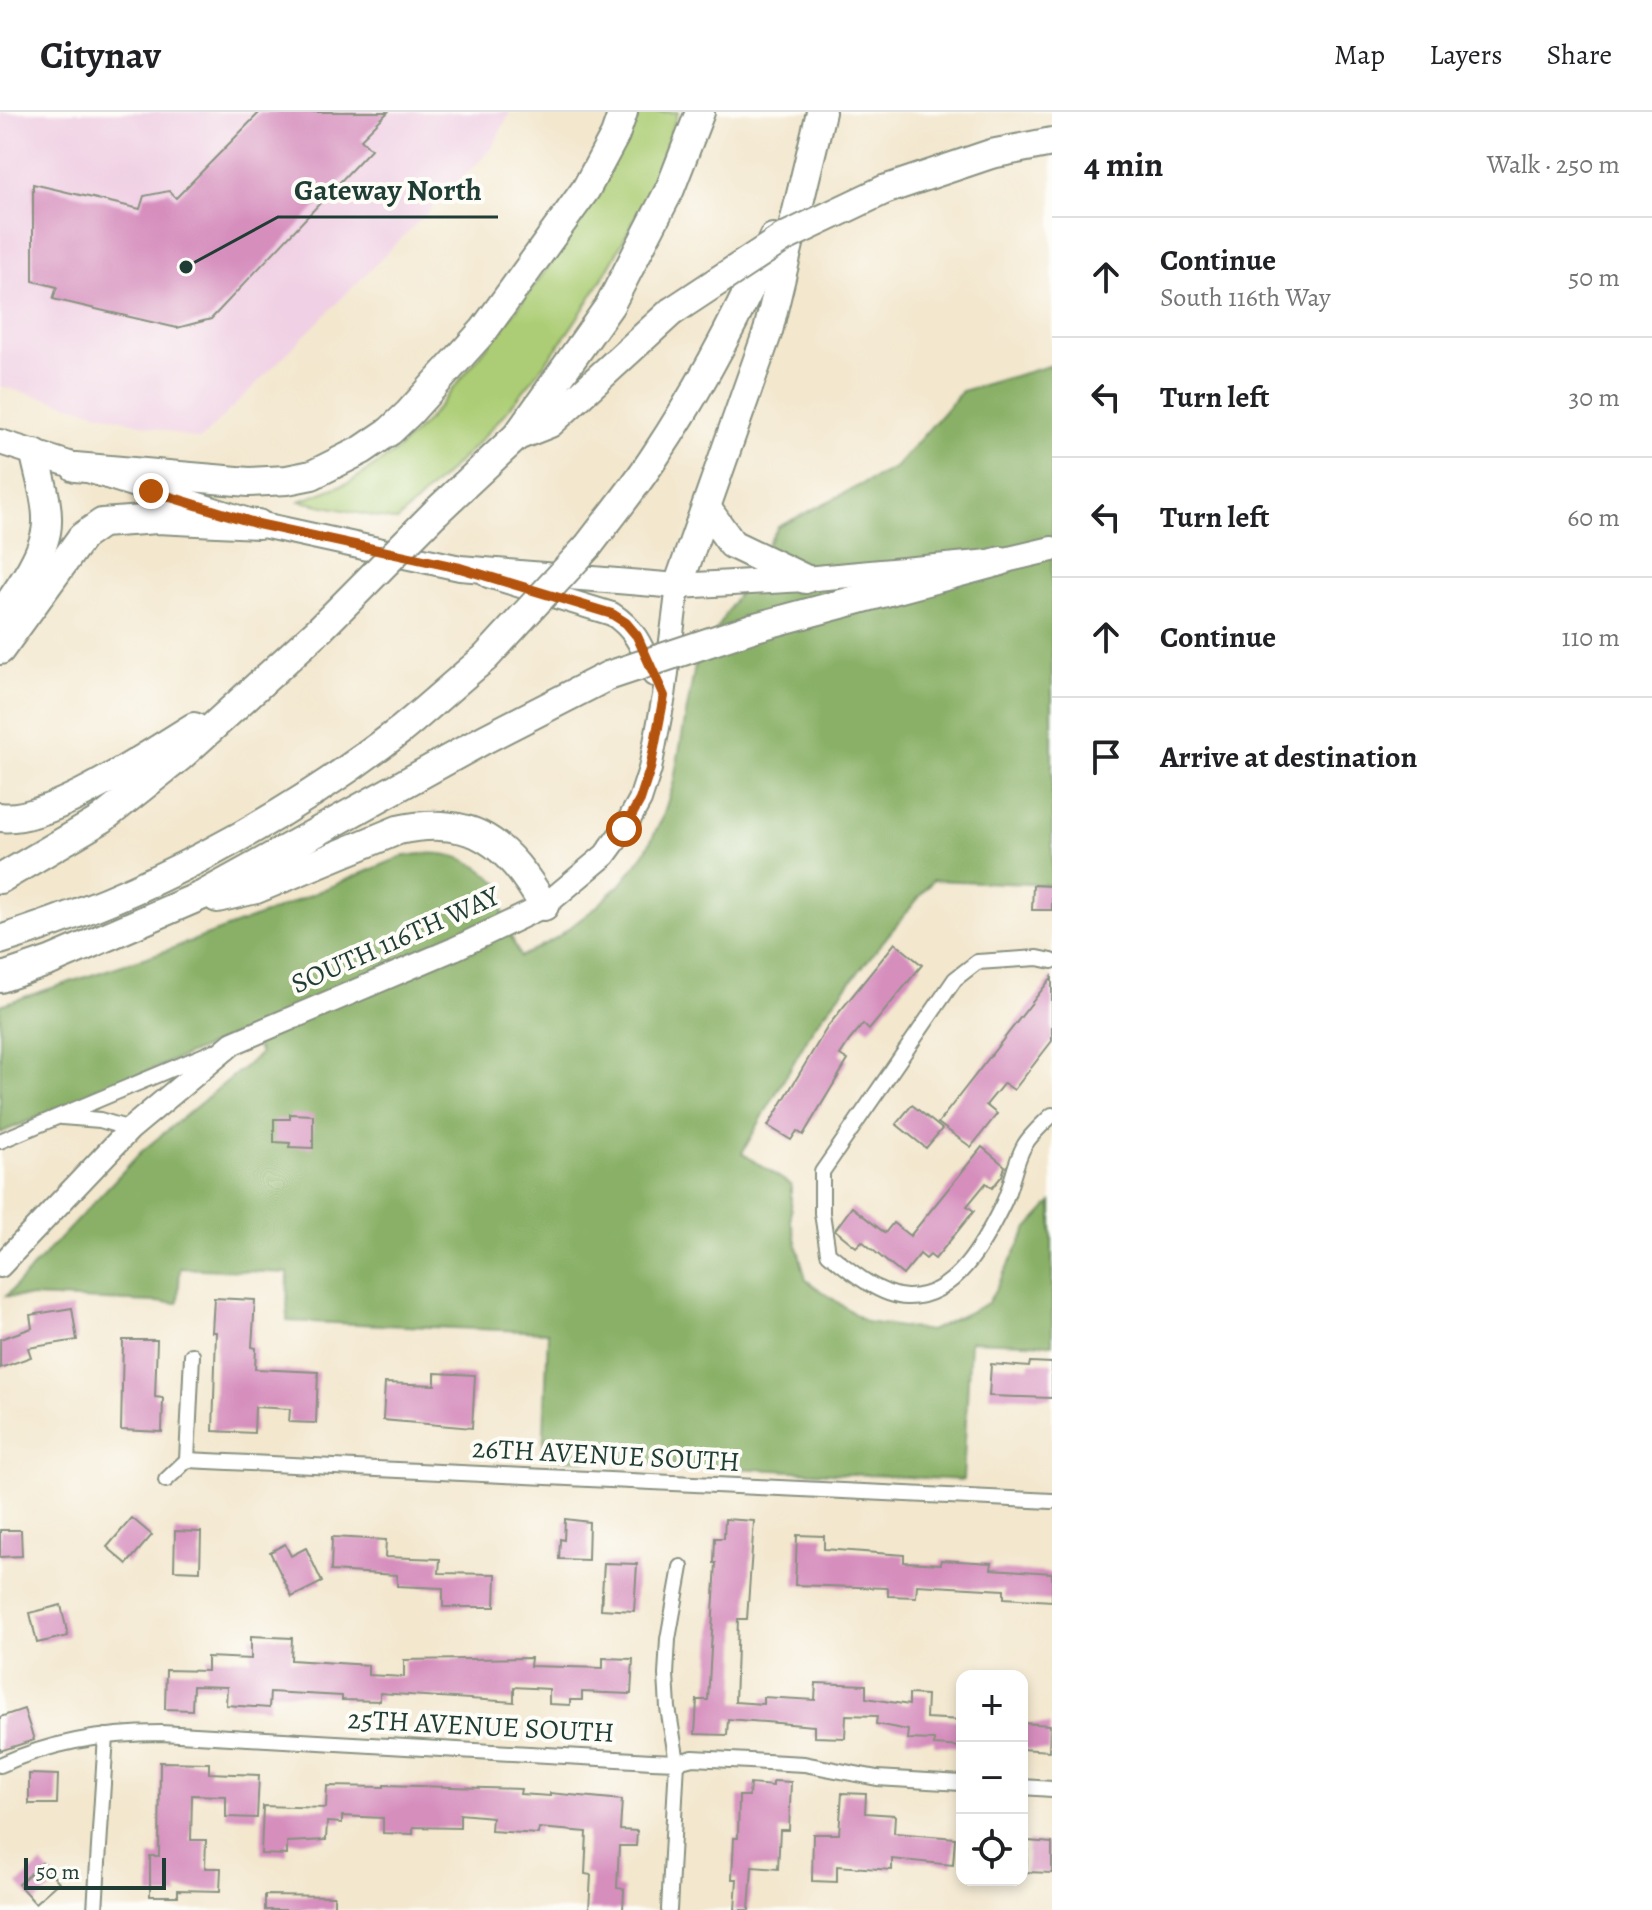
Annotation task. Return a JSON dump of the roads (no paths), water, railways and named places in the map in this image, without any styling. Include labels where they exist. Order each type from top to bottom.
[{"type":"highway","points":[[75,467],[249,482],[287,480],[312,475],[362,450],[409,413],[484,330],[586,189],[615,135],[623,112]]},
{"type":"highway","points":[[0,879],[102,819],[181,756],[320,629],[517,436],[610,305],[670,189],[700,112]]},
{"type":"highway","points":[[678,586],[768,331],[819,112]]},
{"type":"highway","points":[[0,940],[115,899],[208,855],[299,801],[401,729],[485,658],[589,545],[655,456],[741,310],[780,221],[819,112]]},
{"type":"highway","points":[[517,436],[550,423],[671,312],[783,238],[884,190],[991,154],[1052,142]]},
{"type":"highway","points":[[0,616],[45,538],[47,521],[35,454]]},
{"type":"highway","points":[[707,509],[732,544],[805,579]]},
{"type":"highway","points":[[0,650],[82,537],[102,523],[157,519],[258,524]]},
{"type":"highway","points":[[0,978],[50,961],[181,906],[485,739],[608,676],[752,628],[1001,561]]},
{"type":"highway","points":[[0,817],[24,816],[68,799],[154,752],[249,692]]},
{"type":"highway","points":[[181,906],[256,889],[398,830],[422,825],[443,825],[484,836],[525,873],[544,906]]},
{"type":"main road","points":[[0,442],[258,524],[460,568],[678,586],[805,579],[1001,561],[1052,549]]},
{"type":"street","points":[[460,568],[619,618],[637,636],[664,696]]},
{"type":"street","name":"SOUTH 116TH WAY","points":[[0,1266],[130,1129],[233,1043],[454,949],[544,906],[605,855],[640,800],[650,769],[664,696],[678,586]]},
{"type":"street","points":[[1051,1117],[1024,1145],[1004,1203],[969,1264],[951,1281],[931,1291],[907,1297],[883,1290],[828,1253],[822,1213],[822,1172],[955,979],[977,962],[1038,958],[1052,961]]},
{"type":"street","points":[[0,1141],[233,1043]]},
{"type":"street","points":[[53,1117],[100,1120],[130,1129]]},
{"type":"street","points":[[166,1480],[187,1460],[192,1355]]},
{"type":"street","name":"26TH AVENUE SOUTH","points":[[187,1460],[1052,1501]]},
{"type":"street","points":[[669,1910],[677,1762],[666,1675],[668,1639],[681,1567]]},
{"type":"street","name":"25TH AVENUE SOUTH","points":[[0,1765],[62,1743],[106,1736],[161,1733],[677,1762],[693,1758],[804,1764],[877,1778],[956,1783]]},
{"type":"street","points":[[95,1910],[106,1736]]},
{"type":"street","points":[[1028,1787],[1052,1789]]},
{"type":"place","name":"Gateway North","points":[[186,267]]}]
